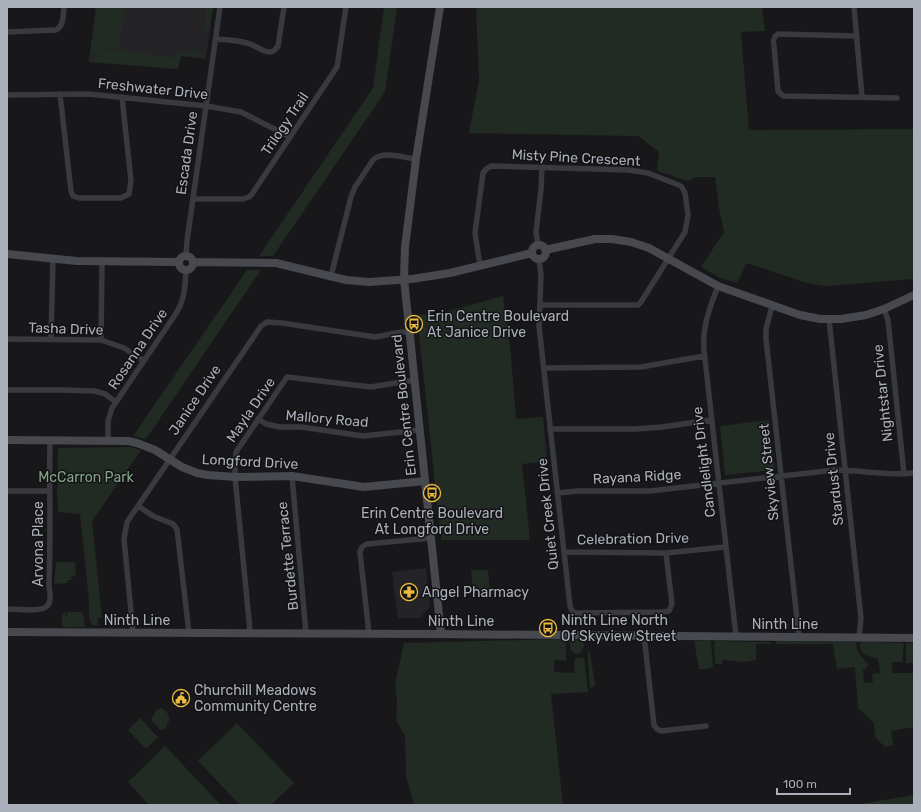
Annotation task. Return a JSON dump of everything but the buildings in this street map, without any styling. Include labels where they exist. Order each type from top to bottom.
[{"type":"street","points":[[7,32],[59,29],[63,22],[64,7]]},
{"type":"street","name":"Escada Drive","points":[[186,255],[220,7]]},
{"type":"street","points":[[216,39],[252,44],[263,50],[271,52],[278,46],[284,7]]},
{"type":"street","name":"Trilogy Trail","points":[[193,199],[243,199],[249,197],[337,67],[346,7]]},
{"type":"street","name":"Erin Centre Boulevard","points":[[440,7],[416,159],[405,247],[404,279],[442,634]]},
{"type":"street","points":[[854,7],[862,97]]},
{"type":"street","points":[[856,36],[778,34],[773,39],[778,91],[783,96],[897,98]]},
{"type":"street","points":[[60,94],[71,191],[73,196],[79,198],[121,198],[127,196],[130,192],[131,176],[122,96]]},
{"type":"street","name":"Freshwater Drive","points":[[7,95],[60,94],[122,96],[206,106],[241,112],[290,137]]},
{"type":"street","points":[[331,276],[351,197],[355,187],[376,157],[382,155],[416,159]]},
{"type":"street","name":"Misty Pine Crescent","points":[[480,265],[475,233],[483,173],[491,166],[638,171],[648,173],[682,186],[685,193],[688,215],[687,225],[681,240],[669,259]]},
{"type":"street","points":[[532,253],[537,244],[536,232],[542,167]]},
{"type":"street","points":[[545,250],[595,239],[612,239],[640,245],[718,286],[800,315],[829,319],[856,317],[884,309],[914,295]]},
{"type":"street","points":[[532,253],[535,258],[539,259],[544,256],[545,250],[543,246],[537,244]]},
{"type":"street","points":[[193,262],[276,263],[346,280],[369,282],[450,273],[532,253]]},
{"type":"street","points":[[7,254],[77,261],[179,262]]},
{"type":"street","points":[[179,262],[181,258],[186,255],[190,257],[193,262]]},
{"type":"street","points":[[51,340],[52,259]]},
{"type":"street","name":"Quiet Creek Drive","points":[[539,259],[541,276],[539,326],[570,606],[572,611],[577,613],[669,611],[672,604],[666,554]]},
{"type":"street","points":[[540,305],[638,305],[669,259]]},
{"type":"street","points":[[102,262],[102,340]]},
{"type":"street","points":[[179,262],[181,268],[186,270],[191,267],[193,262]]},
{"type":"street","name":"Rosanna Drive","points":[[108,440],[109,417],[116,402],[181,305],[186,288],[186,270]]},
{"type":"street","name":"Candlelight Drive","points":[[718,286],[706,323],[703,344],[736,636]]},
{"type":"street","name":"Skyview Street","points":[[772,306],[767,324],[766,339],[799,637]]},
{"type":"street","name":"Nightstar Drive","points":[[884,309],[888,320],[904,474]]},
{"type":"street","name":"Stardust Drive","points":[[829,319],[861,618],[859,637]]},
{"type":"street","name":"Janice Drive","points":[[133,632],[124,539],[127,522],[261,326],[267,322],[282,323],[375,336],[410,332]]},
{"type":"street","name":"Tasha Drive","points":[[7,339],[102,340],[124,348],[144,361]]},
{"type":"street","points":[[544,368],[641,367],[704,356]]},
{"type":"street","name":"Mayla Drive","points":[[250,633],[235,477],[234,464],[236,452],[287,377],[371,386],[415,381]]},
{"type":"street","points":[[7,390],[95,391],[104,394],[116,402]]},
{"type":"street","name":"Mallory Road","points":[[258,420],[266,424],[280,427],[301,427],[363,436],[420,430]]},
{"type":"street","points":[[550,430],[636,429],[711,420]]},
{"type":"street","name":"Longford Drive","points":[[7,440],[108,440],[137,442],[155,450],[182,467],[197,473],[208,475],[235,477],[292,476],[364,487],[425,481]]},
{"type":"street","name":"Arvona Place","points":[[7,609],[42,610],[48,607],[51,599],[48,586],[50,557],[50,440]]},
{"type":"street","name":"Rayana Ridge","points":[[558,493],[578,491],[650,491],[845,470],[904,474],[914,473]]},
{"type":"street","name":"Burdette Terrace","points":[[292,476],[306,634]]},
{"type":"street","points":[[7,491],[49,491]]},
{"type":"street","points":[[138,506],[153,516],[173,524],[177,529],[189,633]]},
{"type":"street","points":[[369,634],[360,552],[362,547],[367,544],[431,538]]},
{"type":"street","name":"Celebration Drive","points":[[564,552],[666,554],[725,547]]},
{"type":"street","name":"Ninth Line","points":[[7,632],[914,638]]},
{"type":"street","points":[[644,636],[654,725],[661,731],[706,726]]},
{"type":"shaded area","points":[[96,7],[213,7],[206,59],[181,56],[178,69],[89,62]]},
{"type":"shaded area","points":[[426,568],[430,607],[420,618],[398,618],[392,572]]},
{"type":"green space","points":[[96,7],[125,7],[119,49],[109,48],[97,51],[91,57],[89,62]]},
{"type":"green space","points":[[207,7],[213,7],[209,33],[205,33],[204,31]]},
{"type":"green space","points":[[384,7],[397,7],[385,92],[273,256],[259,256],[373,88]]},
{"type":"green space","points":[[476,7],[762,7],[765,31],[741,32],[749,130],[914,129],[914,279],[826,286],[807,283],[747,263],[737,283],[719,277],[701,267],[724,232],[715,177],[696,177],[688,181],[657,171],[659,152],[638,136],[469,133],[479,80]]},
{"type":"green space","points":[[102,50],[123,50],[174,58],[175,53],[189,55],[194,50],[206,58],[181,56],[178,69],[91,62],[97,53]]},
{"type":"green space","points":[[247,270],[261,270],[146,439],[133,436]]},
{"type":"green space","points":[[503,296],[511,357],[516,419],[543,417],[547,461],[522,464],[530,540],[441,540],[417,315],[441,313]]},
{"type":"green space","points":[[769,420],[775,470],[725,475],[720,426]]},
{"type":"green space","name":"McCarron Park","points":[[130,447],[141,450],[92,521],[102,618],[97,618],[98,625],[92,625],[89,618],[89,600],[80,514],[58,512],[58,448]]},
{"type":"green space","points":[[56,562],[75,562],[76,576],[71,577],[72,580],[67,580],[68,583],[54,584]]},
{"type":"green space","points":[[471,570],[488,570],[490,591],[473,590]]},
{"type":"green space","points":[[65,612],[67,617],[67,612],[81,612],[84,617],[85,627],[62,627],[62,616]]},
{"type":"green space","points":[[564,639],[566,641],[566,661],[554,660],[554,672],[574,673],[575,658],[584,657],[588,692],[551,694],[563,805],[414,805],[406,776],[405,736],[396,720],[397,702],[395,684],[404,643]]},
{"type":"green space","points":[[570,640],[583,641],[584,647],[581,653],[573,653],[570,646]]},
{"type":"green space","points":[[694,641],[710,641],[713,667],[699,669]]},
{"type":"green space","points":[[715,641],[769,642],[771,644],[756,644],[756,660],[743,662],[722,660],[722,664],[715,664]]},
{"type":"green space","points":[[777,641],[856,642],[859,652],[869,665],[866,669],[863,669],[864,683],[873,682],[872,674],[880,673],[878,659],[868,656],[862,652],[860,642],[902,643],[904,645],[902,662],[892,662],[892,673],[914,673],[914,727],[891,731],[893,745],[885,747],[875,737],[874,723],[858,708],[855,667],[837,669],[833,644],[776,644]]},
{"type":"green space","points":[[906,643],[914,643],[914,663],[906,663]]},
{"type":"green space","points":[[587,649],[590,653],[595,685],[592,688],[590,686]]},
{"type":"green space","points":[[162,708],[169,715],[169,721],[165,729],[160,730],[151,720],[157,709]]},
{"type":"green space","points":[[140,718],[158,737],[146,749],[128,730]]},
{"type":"green space","points":[[237,723],[294,783],[271,805],[240,805],[198,761]]},
{"type":"green space","points":[[165,746],[221,805],[149,805],[128,782]]},
{"type":"green space","points":[[914,795],[914,805],[853,805]]},
{"type":"place","name":"Erin Centre Boulevard At Janice Drive","points":[[414,324]]},
{"type":"place","name":"Erin Centre Boulevard At Longford Drive","points":[[432,493]]},
{"type":"place","name":"Angel Pharmacy","points":[[409,592]]},
{"type":"place","name":"Ninth Line North Of Skyview Street","points":[[548,628]]},
{"type":"place","name":"Churchill Meadows Community Centre","points":[[181,698]]}]
